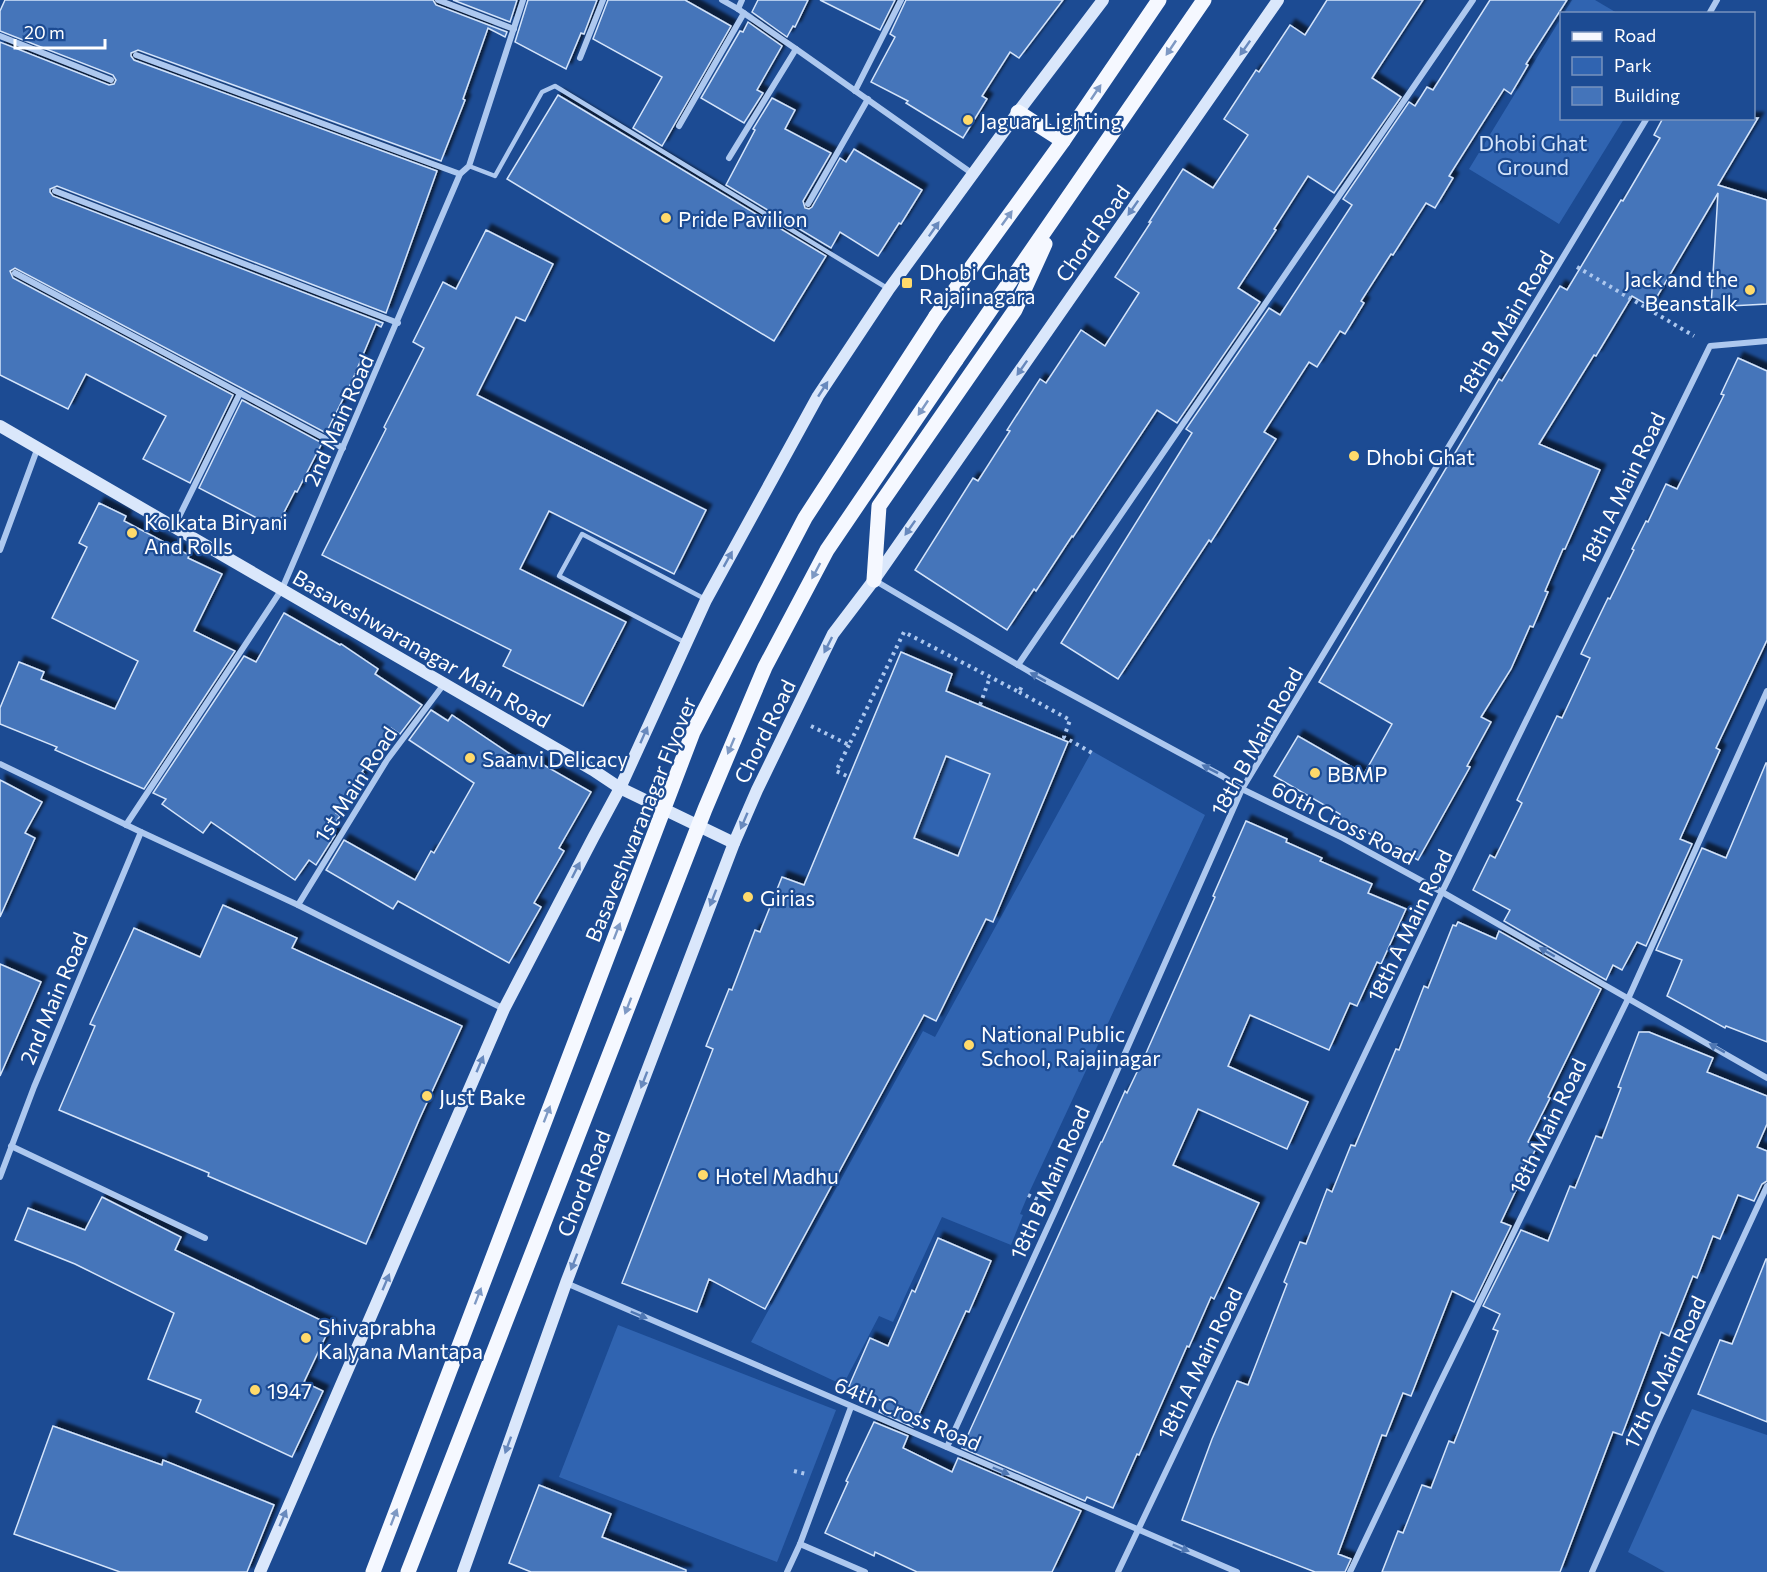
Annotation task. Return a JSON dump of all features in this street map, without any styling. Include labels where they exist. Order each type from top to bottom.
[{"type":"main road","name":"Basaveshwaranagar Flyover","points":[[373,1572],[693,732],[805,518],[936,316],[1063,141],[1159,0]]},
{"type":"main road","points":[[408,1572],[705,809],[765,668],[827,550],[1204,0]]},
{"type":"main road","points":[[1018,111],[1063,141]]},
{"type":"main road","points":[[874,580],[879,506],[1015,310],[1059,212]]},
{"type":"street","points":[[438,0],[514,29]]},
{"type":"street","points":[[469,166],[523,0]]},
{"type":"street","points":[[580,58],[603,0]]},
{"type":"street","points":[[722,0],[796,49],[973,174]]},
{"type":"street","points":[[738,9],[742,0]]},
{"type":"street","points":[[855,91],[902,0]]},
{"type":"street","points":[[260,1572],[504,1009],[620,788],[706,600],[818,396],[889,289],[1018,111],[1103,0]]},
{"type":"street","name":"Chord Road","points":[[463,1572],[566,1283],[734,843],[833,634],[874,580],[1278,0]]},
{"type":"street","points":[[1018,665],[1473,0]]},
{"type":"street","points":[[679,126],[744,13]]},
{"type":"street","points":[[0,36],[111,80]]},
{"type":"street","points":[[729,158],[796,49]]},
{"type":"street","points":[[136,55],[460,174]]},
{"type":"street","points":[[808,204],[868,99]]},
{"type":"street","name":"18th B Main Road","points":[[947,1447],[1056,1209],[1242,789],[1646,120]]},
{"type":"street","name":"2nd Main Road","points":[[126,825],[282,589],[460,174],[469,166]]},
{"type":"street","points":[[55,192],[398,323]]},
{"type":"street","points":[[15,273],[343,448]]},
{"type":"street","points":[[1710,346],[1767,341]]},
{"type":"street","name":"18th A Main Road","points":[[1118,1572],[1442,892],[1710,346]]},
{"type":"street","points":[[174,527],[240,393]]},
{"type":"street","name":"Basaveshwaranagar Main Road","points":[[0,426],[444,683],[620,788],[734,843]]},
{"type":"street","points":[[0,550],[38,447]]},
{"type":"street","name":"60th Cross Road","points":[[874,580],[1018,665],[1242,789],[1343,838],[1442,892],[1767,1078]]},
{"type":"street","name":"1st Main Road","points":[[298,904],[387,760],[444,683]]},
{"type":"street","name":"18th Main Road","points":[[1350,1572],[1441,1380],[1628,999],[1767,691]]},
{"type":"street","points":[[0,764],[298,904],[504,1009]]},
{"type":"street","name":"2nd Main Road","points":[[0,1177],[34,1087],[141,832]]},
{"type":"street","points":[[11,1146],[206,1238]]},
{"type":"street","name":"17th G Main Road","points":[[1592,1572],[1655,1428],[1767,1186]]},
{"type":"street","name":"64th Cross Road","points":[[566,1283],[1237,1572]]},
{"type":"street","points":[[788,1572],[851,1407]]},
{"type":"street","points":[[800,1544],[865,1572]]},
{"type":"lane","points":[[469,166],[495,176],[542,92],[555,86],[889,289]]},
{"type":"lane","points":[[686,643],[559,576],[582,534],[706,600]]},
{"type":"path","points":[[1563,259],[1710,346]]},
{"type":"path","points":[[849,777],[836,771],[904,632],[1020,690],[1070,720],[1064,737],[1092,753]]},
{"type":"path","points":[[980,705],[990,677]]},
{"type":"path","points":[[792,717],[849,745]]},
{"type":"green space","points":[[1572,0],[1595,0],[1615,12],[1565,12]]},
{"type":"green space","name":"Dhobi Ghat Ground","points":[[1560,20],[1560,120],[1623,120],[1559,224],[1469,169]]},
{"type":"green space","points":[[1092,751],[1205,815],[1028,1195],[1011,1245],[942,1217],[893,1322],[879,1316],[843,1385],[751,1342],[923,1031],[935,1037]]},
{"type":"green space","points":[[946,756],[990,774],[958,856],[914,838]]},
{"type":"green space","points":[[618,1325],[836,1410],[777,1562],[559,1477]]},
{"type":"green space","points":[[1692,1409],[1767,1435],[1767,1572],[1665,1572],[1628,1552]]},
{"type":"building","points":[[5,0],[433,0],[436,5],[507,32],[505,37],[488,28],[463,99],[465,100],[441,161],[138,50],[131,53],[134,60],[437,171],[386,313],[57,186],[50,189],[53,196],[383,323],[381,327],[376,324],[352,381],[326,433],[15,268],[10,271],[13,278],[233,395],[190,483],[143,459],[166,416],[86,374],[68,409],[0,375],[0,42],[109,85],[114,84],[116,80],[113,75],[0,31],[0,11]]},
{"type":"building","points":[[453,0],[517,0],[510,22]]},
{"type":"building","points":[[528,0],[597,0],[584,34],[581,33],[566,69],[515,42]]},
{"type":"building","points":[[608,0],[685,0],[731,26],[662,146],[633,128],[662,77],[593,39]]},
{"type":"building","points":[[758,0],[808,0],[795,27],[793,26],[787,37],[752,12]]},
{"type":"building","points":[[820,0],[895,0],[880,30]]},
{"type":"building","points":[[906,0],[1063,0],[1019,58],[1010,52],[982,96],[987,99],[963,138],[906,103],[908,101],[871,82],[895,37],[890,34]]},
{"type":"building","points":[[1327,0],[1423,0],[1372,78],[1401,97],[1334,193],[1308,176],[1238,288],[1260,302],[1177,423],[1157,410],[1073,537],[1007,630],[915,570],[973,478],[978,481],[1040,379],[1046,383],[1081,330],[1105,346],[1139,293],[1115,277],[1183,169],[1213,188],[1248,135],[1224,119],[1256,70],[1259,72],[1290,25],[1305,35]]},
{"type":"building","points":[[1490,0],[1567,0],[1526,64],[1528,65],[1511,94],[1504,89],[1449,176],[1453,178],[1435,208],[1426,203],[1361,301],[1364,303],[1345,334],[1340,331],[1317,367],[1309,362],[1264,432],[1276,439],[1211,542],[1209,540],[1118,679],[1061,643],[1192,433],[1186,429],[1269,308],[1280,315],[1352,205],[1343,199],[1409,102],[1415,106],[1427,87],[1433,90]]},
{"type":"building","points":[[748,22],[782,46],[757,90],[763,93],[744,123],[701,98],[740,31],[743,32]]},
{"type":"building","name":"Pride Pavilion","points":[[558,95],[826,256],[774,341],[507,179]]},
{"type":"building","points":[[772,98],[795,110],[785,129],[831,153],[803,201],[805,208],[812,207],[840,158],[846,162],[854,149],[922,190],[878,256],[840,232],[831,248],[726,185],[755,130],[753,129]]},
{"type":"building","points":[[1758,118],[1718,185],[1767,200],[1767,304],[1711,307],[1718,193],[1651,307],[1632,296],[1539,444],[1600,470],[1545,591],[1548,592],[1533,627],[1530,626],[1511,669],[1481,717],[1491,722],[1467,766],[1470,767],[1418,860],[1339,817],[1340,814],[1274,776],[1298,736],[1364,774],[1392,724],[1319,682],[1499,379],[1502,381],[1560,286],[1567,290],[1621,200],[1623,201],[1660,138],[1654,135],[1662,120],[1755,120]]},
{"type":"building","points":[[486,230],[553,264],[525,321],[516,317],[477,395],[706,510],[674,574],[549,511],[520,569],[626,622],[583,706],[503,666],[511,650],[322,555],[424,348],[413,342],[443,282],[456,289]]},
{"type":"building","points":[[1738,358],[1767,371],[1767,640],[1716,748],[1720,750],[1680,839],[1692,844],[1646,946],[1637,942],[1622,970],[1613,965],[1606,980],[1504,921],[1510,910],[1473,890],[1490,855],[1495,858],[1522,803],[1517,800],[1557,716],[1562,718],[1590,658],[1581,654],[1634,550],[1632,549],[1666,484],[1677,489],[1724,395],[1721,394]]},
{"type":"building","points":[[242,400],[322,443],[276,528],[199,488]]},
{"type":"building","points":[[99,503],[126,516],[124,521],[189,555],[188,558],[222,574],[194,631],[235,651],[144,789],[55,750],[57,747],[0,724],[0,708],[19,662],[44,672],[41,679],[115,709],[138,661],[52,618],[87,547],[79,543]]},
{"type":"building","points":[[284,613],[341,644],[378,669],[375,674],[422,705],[400,734],[391,728],[362,772],[364,774],[336,813],[340,816],[329,831],[335,835],[316,865],[309,860],[295,880],[211,822],[203,833],[162,804],[166,799],[153,793],[244,656],[256,662]]},
{"type":"building","points":[[901,652],[952,674],[946,691],[1068,742],[993,922],[986,919],[936,1021],[924,1015],[765,1309],[709,1279],[697,1312],[622,1283],[713,1049],[706,1046],[729,989],[732,990],[755,930],[760,932],[782,877],[804,885]],"holes":[[[946,756],[990,774],[958,856],[914,838]]]},
{"type":"building","points":[[431,710],[448,721],[452,715],[531,768],[535,760],[591,792],[559,848],[564,851],[534,903],[541,907],[509,963],[398,901],[393,909],[326,870],[344,840],[415,880],[431,851],[434,853],[474,783],[409,740]]},
{"type":"building","points":[[1766,763],[1767,1042],[1726,1026],[1725,1028],[1667,996],[1682,960],[1656,950],[1702,848],[1726,858]]},
{"type":"building","points":[[0,780],[42,802],[25,833],[35,838],[0,917]]},
{"type":"building","points":[[1246,821],[1287,839],[1286,842],[1322,858],[1320,861],[1372,884],[1368,893],[1406,909],[1381,964],[1377,962],[1357,1006],[1350,1003],[1329,1050],[1250,1015],[1228,1066],[1308,1102],[1287,1149],[1198,1109],[1173,1165],[1259,1203],[1214,1299],[1211,1297],[1189,1347],[1187,1346],[1113,1508],[1087,1497],[1085,1501],[962,1448],[1101,1142],[1147,1051]]},
{"type":"building","points":[[223,905],[297,938],[292,948],[462,1026],[366,1244],[208,1176],[209,1173],[59,1110],[95,1026],[90,1024],[134,928],[200,957]]},
{"type":"building","points":[[1458,922],[1496,939],[1499,931],[1601,989],[1528,1142],[1537,1146],[1501,1222],[1511,1226],[1474,1302],[1452,1291],[1411,1396],[1403,1393],[1386,1436],[1382,1435],[1338,1554],[1351,1559],[1345,1572],[1315,1572],[1182,1520],[1212,1439],[1237,1381],[1248,1385],[1287,1284],[1284,1282],[1300,1242],[1306,1244],[1327,1189],[1332,1192],[1351,1145],[1355,1146],[1396,1049],[1399,1050],[1424,986],[1428,988],[1453,925],[1456,926]]},
{"type":"building","points":[[0,964],[41,982],[0,1076]]},
{"type":"building","points":[[1639,1032],[1649,1032],[1713,1058],[1707,1072],[1767,1096],[1767,1124],[1757,1147],[1767,1151],[1767,1181],[1762,1184],[1754,1201],[1738,1195],[1720,1239],[1713,1236],[1697,1278],[1693,1276],[1669,1336],[1661,1332],[1622,1435],[1613,1432],[1560,1572],[1382,1572],[1398,1531],[1403,1533],[1422,1485],[1431,1488],[1449,1441],[1454,1443],[1498,1331],[1493,1329],[1500,1314],[1483,1306],[1521,1230],[1548,1241],[1570,1186],[1575,1188],[1596,1136],[1602,1138]]},
{"type":"building","points":[[102,1197],[181,1237],[175,1250],[331,1325],[304,1382],[323,1391],[292,1457],[196,1412],[201,1400],[148,1379],[174,1313],[75,1264],[15,1240],[28,1208],[85,1230]]},
{"type":"building","points":[[938,1238],[991,1261],[913,1427],[879,1412],[884,1402],[849,1386],[870,1338],[888,1346],[912,1290],[915,1292]]},
{"type":"building","points":[[1766,1259],[1767,1422],[1698,1394],[1720,1340],[1732,1344]]},
{"type":"building","points":[[874,1422],[908,1436],[903,1448],[952,1472],[958,1458],[1081,1511],[1052,1572],[917,1572],[875,1552],[874,1556],[825,1533]]},
{"type":"building","points":[[53,1426],[162,1465],[163,1460],[274,1505],[247,1572],[120,1572],[14,1534]]},
{"type":"building","points":[[539,1485],[611,1514],[602,1537],[686,1570],[686,1572],[531,1572],[509,1563]]},
{"type":"place","name":"Jaguar Lighting","points":[[968,120]]},
{"type":"place","name":"Pride Pavilion","points":[[666,218]]},
{"type":"place","name":"Dhobi Ghat Rajajinagara","points":[[907,283]]},
{"type":"place","name":"Jack and the Beanstalk","points":[[1750,290]]},
{"type":"place","name":"Dhobi Ghat","points":[[1354,456]]},
{"type":"place","name":"Kolkata Biryani And Rolls","points":[[132,533]]},
{"type":"place","name":"Saanvi Delicacy","points":[[470,758]]},
{"type":"place","name":"BBMP","points":[[1315,773]]},
{"type":"place","name":"Girias","points":[[748,897]]},
{"type":"place","name":"National Public School, Rajajinagar","points":[[969,1045]]},
{"type":"place","name":"Just Bake","points":[[427,1096]]},
{"type":"place","name":"Hotel Madhu","points":[[703,1175]]},
{"type":"place","name":"Shivaprabha Kalyana Mantapa","points":[[306,1338]]},
{"type":"place","name":"1947","points":[[255,1390]]}]
